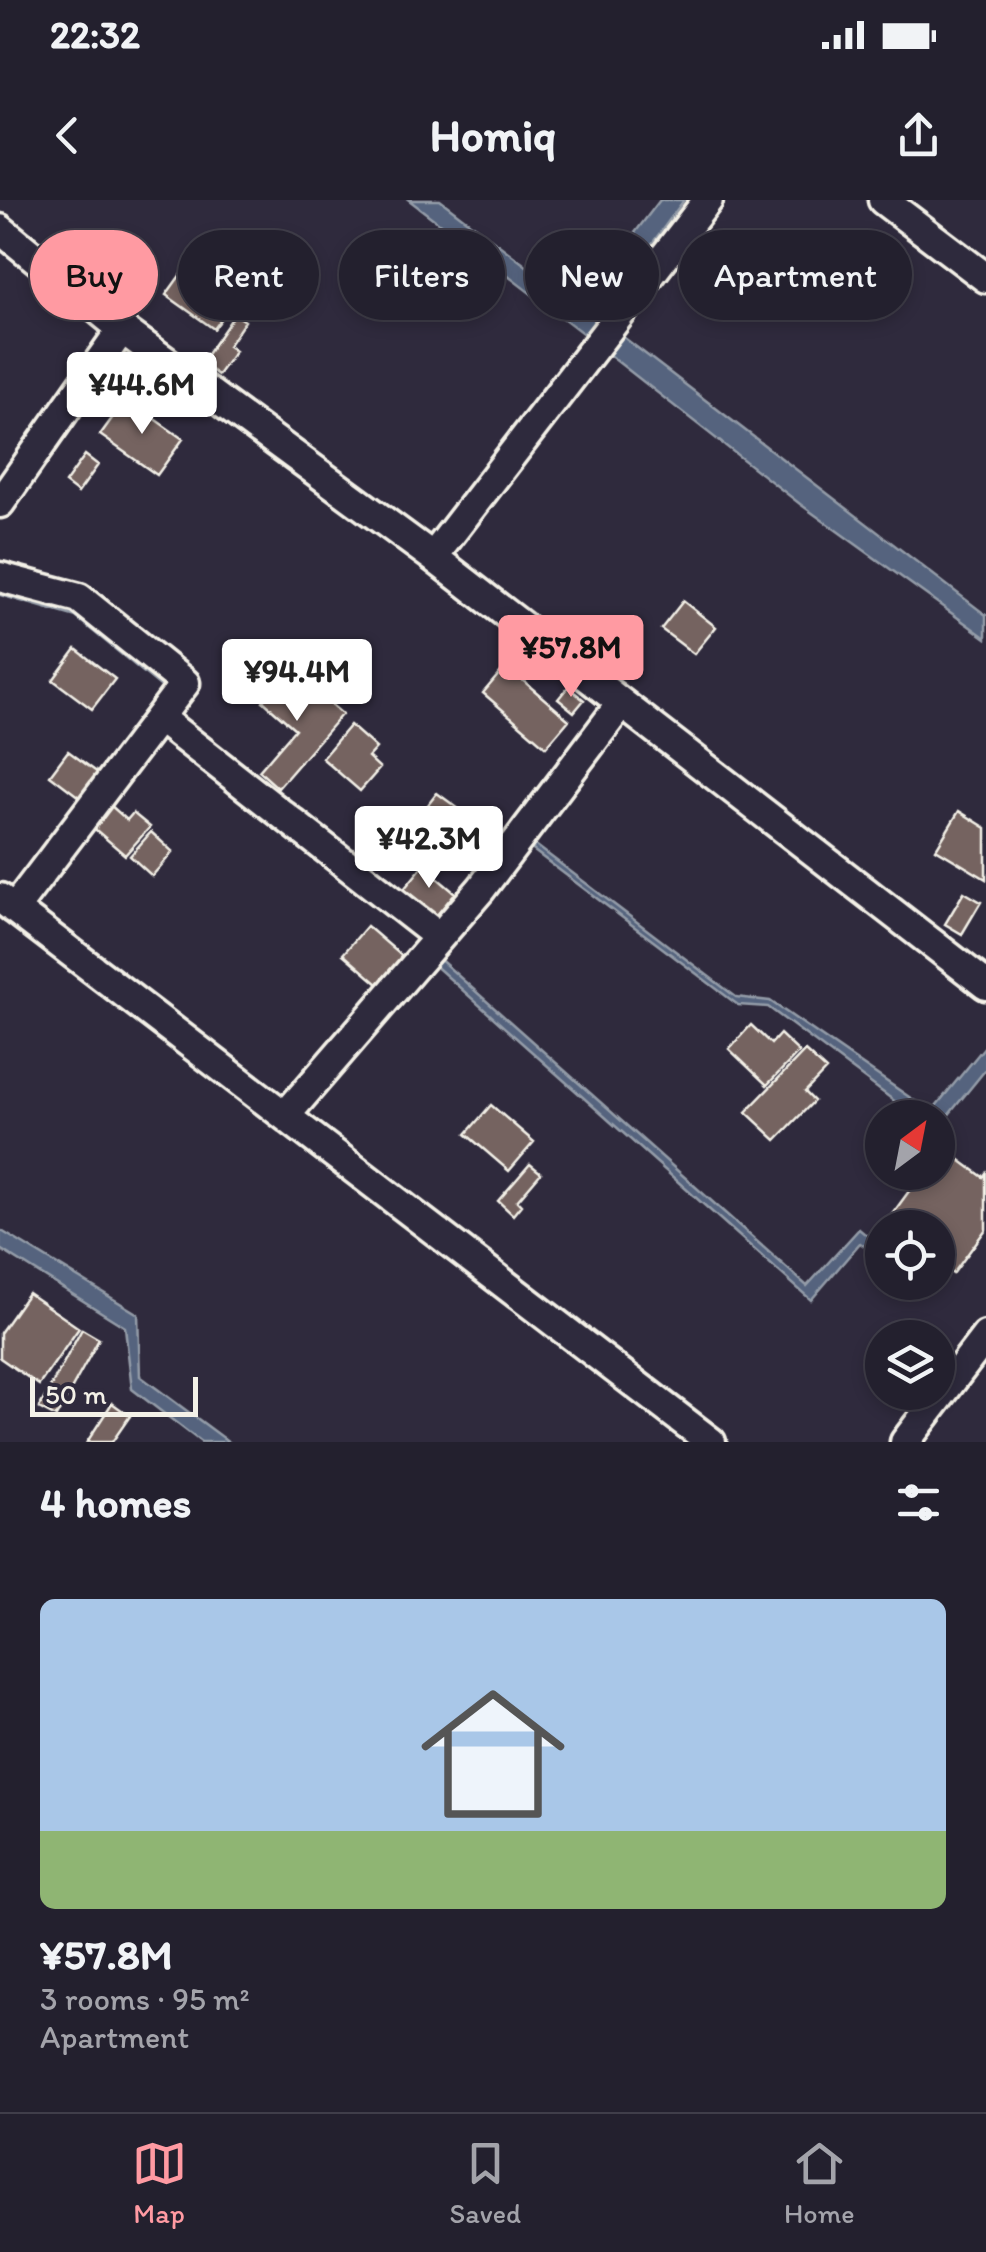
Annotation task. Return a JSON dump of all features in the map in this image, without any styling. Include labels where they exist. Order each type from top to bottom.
[{"type":"street","points":[[433,557],[708,200]]},
{"type":"street","points":[[883,200],[986,278]]},
{"type":"street","points":[[0,229],[122,329],[433,557],[986,985]]},
{"type":"street","points":[[0,503],[122,329]]},
{"type":"street","points":[[0,577],[79,598],[185,683],[7,903],[711,1442]]},
{"type":"street","points":[[285,1116],[439,937],[622,704]]},
{"type":"street","points":[[159,718],[439,937]]},
{"type":"street","points":[[905,1442],[986,1336]]},
{"type":"water","points":[[409,200],[440,200],[479,230],[448,230]]},
{"type":"water","points":[[660,200],[684,200],[659,234],[659,230],[637,230]]},
{"type":"water","points":[[505,250],[525,265],[525,289],[505,274]]},
{"type":"water","points":[[565,320],[596,320],[585,335]]},
{"type":"water","points":[[618,333],[986,615],[986,638],[800,504],[604,351]]},
{"type":"water","points":[[525,837],[736,997],[770,1001],[914,1100],[893,1100],[768,1007],[738,1005],[521,841]]},
{"type":"water","points":[[436,956],[807,1286],[859,1229],[865,1234],[865,1247],[860,1243],[811,1300],[431,962]]},
{"type":"water","points":[[986,1045],[986,1069],[955,1107],[955,1100],[941,1100]]},
{"type":"water","points":[[0,1230],[138,1314],[140,1376],[229,1442],[201,1442],[132,1389],[125,1327],[0,1249]]},
{"type":"building","points":[[178,278],[178,304],[166,295]]},
{"type":"building","points":[[201,320],[221,320],[214,329]]},
{"type":"building","points":[[231,320],[245,321],[228,346],[235,351],[218,375],[201,363]]},
{"type":"building","points":[[145,369],[178,393],[166,411],[132,387]]},
{"type":"building","points":[[126,399],[183,439],[157,475],[100,435]]},
{"type":"building","points":[[85,455],[98,465],[78,493],[65,483]]},
{"type":"building","points":[[683,601],[716,627],[694,654],[661,629]]},
{"type":"building","points":[[76,649],[115,679],[92,709],[53,680]]},
{"type":"building","points":[[506,666],[569,720],[546,747],[483,693]]},
{"type":"building","points":[[290,669],[342,714],[278,788],[259,771],[295,729],[263,701]]},
{"type":"building","points":[[568,687],[584,700],[574,712],[558,699]]},
{"type":"building","points":[[350,725],[376,748],[368,757],[380,768],[360,791],[322,758]]},
{"type":"building","points":[[68,751],[98,773],[79,797],[50,775]]},
{"type":"building","points":[[437,793],[485,828],[463,857],[415,822]]},
{"type":"building","points":[[109,804],[127,820],[133,813],[150,827],[125,855],[90,825]]},
{"type":"building","points":[[959,811],[986,828],[986,879],[936,849]]},
{"type":"building","points":[[151,832],[173,852],[152,876],[130,856]]},
{"type":"building","points":[[423,866],[455,893],[436,916],[404,889]]},
{"type":"building","points":[[964,892],[981,902],[962,934],[945,924]]},
{"type":"building","points":[[367,926],[403,957],[379,985],[343,954]]},
{"type":"building","points":[[751,1025],[771,1044],[780,1034],[799,1052],[767,1085],[729,1049]]},
{"type":"building","points":[[805,1051],[826,1070],[805,1092],[814,1101],[776,1140],[746,1112]]},
{"type":"building","points":[[491,1105],[534,1142],[509,1171],[466,1134]]},
{"type":"building","points":[[955,1157],[983,1177],[986,1173],[986,1229],[955,1271],[955,1210],[895,1210],[910,1190],[955,1190]]},
{"type":"building","points":[[530,1164],[541,1173],[517,1201],[521,1205],[513,1215],[498,1201]]},
{"type":"building","points":[[28,1293],[79,1328],[39,1385],[0,1358],[0,1333]]},
{"type":"building","points":[[82,1329],[99,1339],[56,1417],[39,1408]]},
{"type":"building","points":[[112,1403],[130,1416],[112,1442],[87,1442]]},
{"type":"waterway","points":[[0,593],[76,615],[164,687]]}]
